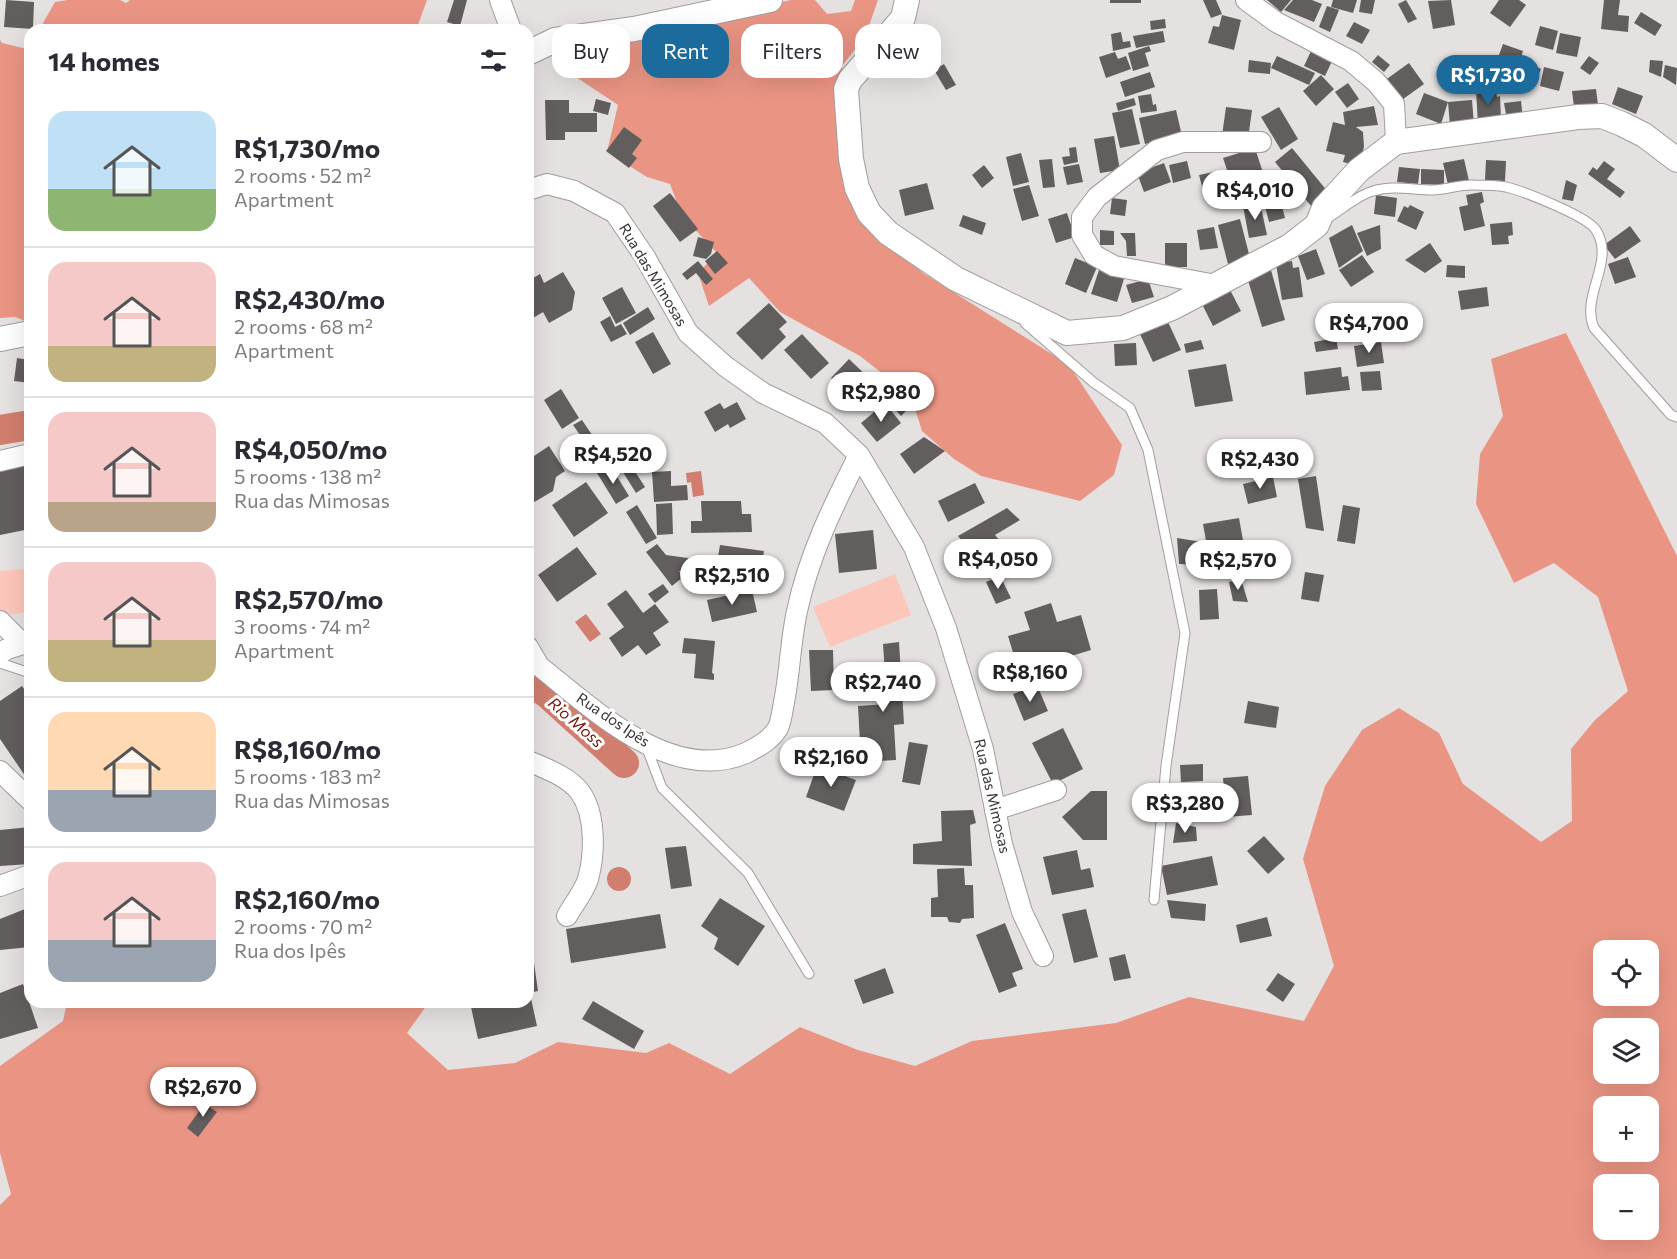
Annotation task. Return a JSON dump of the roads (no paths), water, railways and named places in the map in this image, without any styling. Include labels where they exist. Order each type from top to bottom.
[{"type":"street","points":[[500,0],[509,24]]},
{"type":"street","points":[[534,50],[555,40],[634,29],[770,0]]},
{"type":"street","points":[[907,0],[903,18],[850,80],[846,89],[851,159],[857,188],[869,213],[888,233],[956,279],[1003,304],[1067,333],[1123,328],[1172,308],[1290,246],[1317,225],[1324,208],[1359,170],[1396,142],[1578,117],[1602,117],[1644,135],[1677,160]]},
{"type":"street","points":[[1246,0],[1276,22],[1352,61],[1376,82],[1394,104],[1396,142]]},
{"type":"street","points":[[1216,285],[1114,266],[1094,255],[1082,235],[1082,217],[1097,197],[1157,150],[1183,142],[1261,142]]},
{"type":"street","name":"Rua das Mimosas","points":[[534,188],[547,184],[574,191],[615,213],[645,257],[688,333],[725,366],[763,393],[825,423],[859,455],[914,547],[946,628],[983,749],[995,810],[1022,912],[1043,956]]},
{"type":"street","points":[[0,339],[24,334]]},
{"type":"street","points":[[0,461],[24,455]]},
{"type":"street","name":"Rua dos Ipês","points":[[534,657],[539,666],[646,746],[688,759],[731,759],[762,744],[779,727],[796,612],[808,567],[825,523],[859,455]]},
{"type":"street","points":[[0,621],[24,641]]},
{"type":"street","points":[[0,654],[24,644]]},
{"type":"street","points":[[534,764],[554,772],[579,791],[589,812],[593,847],[588,880],[567,916]]},
{"type":"street","points":[[0,771],[24,794]]},
{"type":"street","points":[[995,810],[1056,790]]},
{"type":"street","points":[[0,886],[24,877]]},
{"type":"lane","points":[[1317,225],[1372,191],[1395,187],[1435,190],[1472,184],[1506,187],[1580,216],[1596,230],[1602,247],[1600,270],[1589,303],[1589,317],[1594,328],[1671,415],[1677,417]]},
{"type":"lane","points":[[1003,304],[1093,382],[1130,408],[1148,450],[1185,633],[1166,766],[1154,900]]},
{"type":"lane","points":[[0,663],[24,672]]},
{"type":"lane","points":[[646,746],[662,788],[748,873],[809,974]]},
{"type":"waterway","name":"Rio Moss","points":[[0,430],[24,426]]},
{"type":"waterway","name":"Rio Moss","points":[[534,685],[547,693],[624,763]]}]
